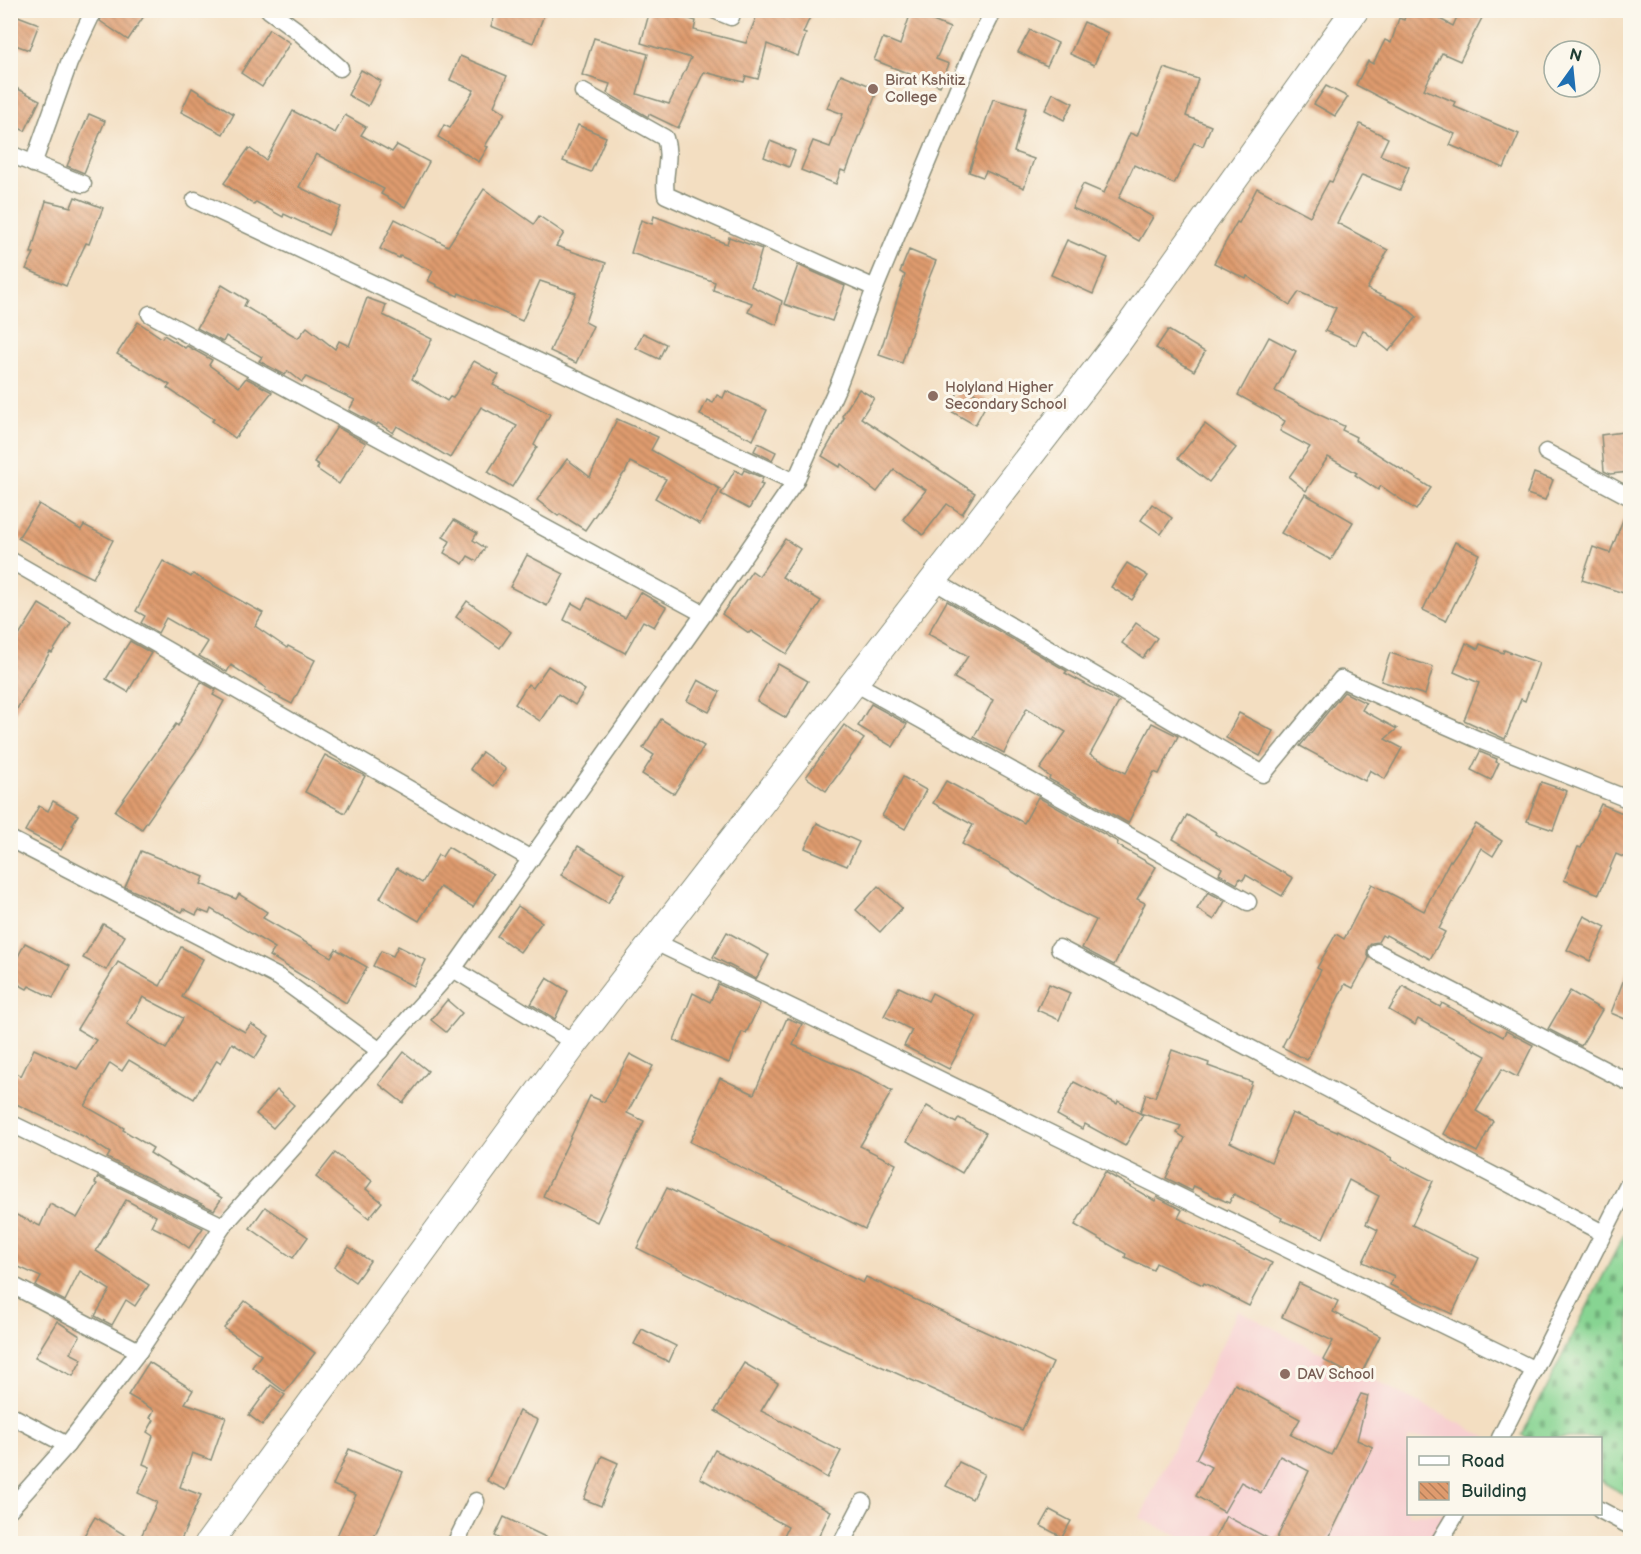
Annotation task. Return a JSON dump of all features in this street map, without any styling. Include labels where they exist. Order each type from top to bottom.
[{"type":"main road","points":[[208,1544],[653,941],[1118,342],[1355,10]]},
{"type":"street","points":[[33,164],[69,63],[94,10]]},
{"type":"street","points":[[269,10],[299,32],[340,68]]},
{"type":"street","points":[[714,10],[731,17],[733,10]]},
{"type":"street","points":[[10,1509],[67,1445],[139,1351],[223,1226],[453,969],[795,482],[838,386],[875,288],[972,54],[994,10]]},
{"type":"street","points":[[583,92],[665,138],[669,152],[664,185],[666,195],[875,288]]},
{"type":"street","points":[[10,154],[83,184]]},
{"type":"street","points":[[195,200],[795,482]]},
{"type":"street","points":[[150,314],[704,614]]},
{"type":"street","points":[[1546,452],[1630,498]]},
{"type":"street","points":[[10,560],[531,859]]},
{"type":"street","points":[[934,581],[1263,774],[1341,680],[1479,740],[1630,800]]},
{"type":"street","points":[[855,682],[1248,902]]},
{"type":"street","points":[[10,839],[280,978],[380,1051]]},
{"type":"street","points":[[653,941],[1535,1370]]},
{"type":"street","points":[[1059,948],[1603,1233]]},
{"type":"street","points":[[1377,952],[1630,1083]]},
{"type":"street","points":[[453,969],[576,1043]]},
{"type":"street","points":[[10,1123],[223,1226]]},
{"type":"street","points":[[1501,1437],[1630,1181]]},
{"type":"street","points":[[10,1284],[139,1351]]},
{"type":"street","points":[[10,1415],[67,1445]]},
{"type":"street","points":[[456,1544],[476,1501]]},
{"type":"street","points":[[841,1544],[863,1502]]},
{"type":"street","points":[[1602,1511],[1630,1526]]},
{"type":"street","points":[[1438,1544],[1455,1515]]},
{"type":"shaded area","name":"DAV School","points":[[1238,1310],[1486,1437],[1407,1437],[1407,1515],[1451,1515],[1434,1543],[1191,1543],[1140,1518]]},
{"type":"green space","points":[[1630,1223],[1630,1498],[1602,1482],[1602,1437],[1526,1437],[1522,1435]]},
{"type":"building","points":[[104,10],[148,10],[128,40],[100,21]]},
{"type":"building","points":[[497,10],[546,10],[533,43],[491,26]]},
{"type":"building","points":[[650,10],[660,10],[696,21],[694,30],[746,43],[759,10],[813,10],[803,33],[806,34],[798,56],[767,44],[758,79],[746,76],[744,82],[704,72],[678,128],[649,114],[648,117],[607,93],[610,84],[582,75],[594,38],[648,54],[637,94],[669,104],[691,58],[641,43]]},
{"type":"building","points":[[1407,10],[1417,10],[1453,26],[1460,10],[1486,10],[1460,61],[1442,53],[1424,89],[1455,102],[1453,106],[1519,134],[1504,168],[1450,145],[1455,134],[1356,85],[1368,61],[1373,64],[1385,40],[1391,43],[1399,18],[1404,20]]},
{"type":"building","points":[[911,12],[950,28],[936,59],[949,64],[940,86],[874,60],[883,38],[900,45]]},
{"type":"building","points":[[10,13],[39,24],[29,50],[10,43]]},
{"type":"building","points":[[1084,22],[1108,33],[1094,65],[1070,54]]},
{"type":"building","points":[[269,29],[290,43],[262,87],[241,73]]},
{"type":"building","points":[[1030,30],[1058,43],[1047,66],[1018,52]]},
{"type":"building","points":[[460,56],[507,76],[494,106],[505,113],[485,146],[488,147],[479,162],[438,137],[444,125],[450,128],[474,90],[450,80]]},
{"type":"building","points":[[1164,68],[1198,79],[1186,116],[1211,126],[1203,146],[1194,143],[1174,184],[1134,165],[1119,198],[1153,217],[1139,241],[1105,222],[1072,208],[1083,184],[1104,193],[1130,133],[1137,136]]},
{"type":"building","points":[[361,70],[381,81],[368,106],[348,95]]},
{"type":"building","points":[[841,74],[878,89],[846,172],[841,170],[836,184],[801,170],[813,141],[830,147],[843,114],[827,108]]},
{"type":"building","points":[[10,85],[40,100],[25,131],[10,124]]},
{"type":"building","points":[[1326,86],[1348,97],[1335,116],[1314,104]]},
{"type":"building","points":[[192,88],[234,114],[223,134],[181,112]]},
{"type":"building","points":[[1053,93],[1073,103],[1064,120],[1045,110]]},
{"type":"building","points":[[993,99],[1026,108],[1014,152],[1034,159],[1024,188],[986,171],[983,177],[969,172]]},
{"type":"building","points":[[293,111],[335,133],[345,115],[366,127],[361,135],[392,152],[397,145],[429,162],[405,207],[381,194],[384,189],[316,154],[299,187],[341,207],[328,235],[284,214],[283,217],[256,202],[254,205],[224,183],[249,148],[266,160]]},
{"type":"building","points":[[89,114],[105,121],[84,173],[67,166]]},
{"type":"building","points":[[1360,124],[1388,138],[1380,155],[1409,167],[1400,190],[1362,175],[1337,223],[1388,250],[1367,289],[1404,306],[1417,317],[1389,351],[1363,330],[1356,345],[1325,331],[1336,308],[1299,292],[1290,305],[1247,276],[1246,279],[1214,263],[1257,188],[1310,216],[1329,181],[1332,182]]},
{"type":"building","points":[[578,125],[606,137],[591,172],[563,161]]},
{"type":"building","points":[[770,141],[795,151],[789,167],[764,157]]},
{"type":"building","points":[[484,189],[534,224],[539,216],[564,233],[556,246],[606,263],[585,322],[593,326],[576,363],[550,351],[576,293],[540,281],[522,321],[459,293],[458,296],[436,286],[428,281],[433,271],[380,249],[395,219],[448,246]]},
{"type":"building","points":[[75,197],[103,208],[89,244],[86,243],[66,286],[26,269],[34,253],[31,253],[46,201],[71,207]]},
{"type":"building","points":[[654,216],[727,244],[729,237],[762,249],[751,286],[782,301],[777,325],[748,312],[752,303],[713,290],[715,282],[631,253],[641,220],[652,224]]},
{"type":"building","points":[[1067,240],[1108,258],[1093,294],[1051,275]]},
{"type":"building","points":[[909,250],[936,261],[923,293],[902,363],[879,355],[905,275],[900,272]]},
{"type":"building","points":[[798,265],[845,286],[832,321],[784,304]]},
{"type":"building","points":[[222,285],[247,300],[244,306],[298,338],[307,327],[335,349],[339,341],[349,346],[367,298],[386,305],[383,315],[432,339],[412,379],[447,401],[450,397],[453,398],[474,361],[499,375],[493,385],[550,414],[534,445],[537,447],[512,487],[488,472],[517,426],[481,407],[450,458],[397,426],[393,433],[378,423],[377,425],[349,410],[355,400],[306,377],[302,382],[288,371],[285,375],[259,361],[262,357],[226,336],[223,342],[197,328]]},
{"type":"building","points":[[138,322],[162,338],[164,335],[185,348],[187,346],[212,360],[209,365],[239,387],[246,378],[272,392],[235,438],[212,421],[214,419],[167,388],[170,385],[117,354]]},
{"type":"building","points":[[1168,330],[1205,352],[1194,371],[1156,348]]},
{"type":"building","points":[[643,333],[666,344],[659,359],[636,348]]},
{"type":"building","points":[[1269,337],[1296,351],[1275,391],[1344,426],[1342,430],[1356,437],[1355,440],[1431,488],[1416,510],[1381,486],[1378,490],[1355,475],[1357,473],[1328,457],[1306,491],[1289,477],[1310,447],[1280,431],[1285,421],[1238,395]]},
{"type":"building","points":[[961,386],[988,401],[975,425],[949,410]]},
{"type":"building","points":[[859,389],[874,398],[861,418],[975,493],[962,514],[947,504],[923,535],[903,519],[926,490],[894,470],[877,492],[841,464],[840,467],[822,456],[844,418],[842,416]]},
{"type":"building","points":[[726,391],[767,410],[753,440],[700,415],[707,400],[713,403],[717,395],[723,398]]},
{"type":"building","points":[[617,419],[658,437],[651,450],[720,489],[700,524],[655,498],[666,479],[630,462],[625,473],[585,530],[560,514],[558,516],[537,500],[567,459],[590,477]]},
{"type":"building","points":[[1205,424],[1236,448],[1209,482],[1178,458]]},
{"type":"building","points":[[337,427],[366,443],[339,484],[317,469],[319,465],[314,462]]},
{"type":"building","points":[[1630,431],[1630,472],[1610,474],[1604,471],[1601,435]]},
{"type":"building","points":[[758,443],[776,452],[772,460],[754,451]]},
{"type":"building","points":[[735,470],[742,474],[744,470],[763,478],[760,484],[763,485],[749,509],[721,494]]},
{"type":"building","points":[[1534,473],[1553,480],[1545,500],[1527,494]]},
{"type":"building","points":[[1305,494],[1353,522],[1331,560],[1281,533]]},
{"type":"building","points":[[39,504],[81,530],[84,525],[113,540],[93,578],[18,538]]},
{"type":"building","points":[[1152,504],[1172,518],[1161,534],[1141,520]]},
{"type":"building","points":[[1628,507],[1630,507],[1630,595],[1582,580],[1593,547],[1610,553]]},
{"type":"building","points":[[454,520],[477,533],[473,540],[485,548],[477,561],[468,556],[463,564],[444,553],[450,541],[443,537]]},
{"type":"building","points":[[785,539],[800,549],[782,577],[821,601],[787,654],[751,631],[749,633],[722,614],[752,571],[759,576]]},
{"type":"building","points":[[1455,542],[1479,554],[1446,621],[1423,610]]},
{"type":"building","points":[[527,555],[564,574],[547,606],[510,587]]},
{"type":"building","points":[[163,561],[191,577],[193,574],[263,613],[255,626],[287,648],[288,646],[315,660],[292,704],[265,690],[266,688],[231,665],[227,672],[199,656],[208,642],[166,618],[158,633],[141,623],[145,616],[136,611]]},
{"type":"building","points":[[1127,563],[1148,576],[1132,600],[1111,587]]},
{"type":"building","points":[[640,592],[666,607],[654,627],[643,621],[625,653],[564,620],[572,603],[582,609],[588,598],[625,618]]},
{"type":"building","points":[[467,601],[511,632],[500,648],[456,617]]},
{"type":"building","points":[[947,601],[1067,671],[1065,673],[1119,702],[1090,755],[1126,773],[1152,723],[1178,736],[1159,774],[1154,772],[1128,823],[1049,779],[1050,777],[1040,769],[1066,732],[1027,708],[1004,753],[974,737],[993,700],[954,678],[968,656],[928,634]]},
{"type":"building","points":[[39,604],[71,623],[52,653],[50,652],[10,721],[10,650]]},
{"type":"building","points":[[1136,623],[1157,638],[1143,658],[1122,643]]},
{"type":"building","points":[[130,641],[151,653],[128,692],[106,679]]},
{"type":"building","points":[[1466,643],[1478,649],[1480,644],[1503,653],[1504,650],[1539,663],[1525,701],[1521,699],[1505,739],[1464,720],[1479,683],[1454,672]]},
{"type":"building","points":[[1390,653],[1433,667],[1425,695],[1381,681]]},
{"type":"building","points":[[778,664],[808,681],[786,718],[757,701]]},
{"type":"building","points":[[548,666],[585,690],[575,705],[558,694],[540,721],[515,704],[528,684],[533,688]]},
{"type":"building","points":[[698,680],[720,692],[709,712],[687,701]]},
{"type":"building","points":[[201,682],[216,690],[213,695],[224,701],[199,747],[142,829],[115,811],[176,724],[178,726]]},
{"type":"building","points":[[1344,692],[1366,703],[1362,710],[1397,729],[1385,739],[1402,748],[1385,779],[1370,770],[1365,781],[1300,746]]},
{"type":"building","points":[[871,704],[907,724],[893,747],[858,726]]},
{"type":"building","points":[[1239,713],[1273,731],[1260,756],[1226,738]]},
{"type":"building","points":[[661,719],[704,746],[674,794],[642,774],[654,755],[643,748]]},
{"type":"building","points":[[844,725],[864,739],[826,791],[806,777]]},
{"type":"building","points":[[482,752],[506,769],[494,786],[470,769]]},
{"type":"building","points":[[1480,752],[1497,759],[1496,762],[1499,763],[1491,780],[1471,770]]},
{"type":"building","points":[[325,755],[365,776],[345,813],[305,792]]},
{"type":"building","points":[[903,777],[926,790],[905,829],[882,816]]},
{"type":"building","points":[[946,781],[1024,823],[1038,797],[1118,842],[1117,845],[1156,867],[1137,899],[1145,903],[1114,965],[1082,948],[1096,920],[1065,905],[1008,869],[962,844],[973,825],[933,803]]},
{"type":"building","points":[[1541,782],[1567,791],[1553,830],[1527,821]]},
{"type":"building","points":[[53,801],[78,815],[61,850],[25,831],[39,806],[48,811]]},
{"type":"building","points":[[1601,804],[1630,816],[1630,860],[1616,854],[1599,894],[1564,880],[1578,847],[1581,848]]},
{"type":"building","points":[[1187,815],[1216,832],[1215,834],[1293,878],[1282,896],[1246,875],[1243,880],[1240,878],[1237,884],[1219,874],[1222,868],[1173,839]]},
{"type":"building","points":[[817,823],[859,842],[847,866],[805,848]]},
{"type":"building","points":[[1476,824],[1502,841],[1493,856],[1481,848],[1439,929],[1445,932],[1430,959],[1382,935],[1378,942],[1368,947],[1369,958],[1353,988],[1345,984],[1307,1060],[1282,1047],[1321,970],[1317,968],[1336,934],[1344,939],[1372,884],[1424,911],[1450,860]]},
{"type":"building","points":[[578,846],[625,874],[608,903],[561,875]]},
{"type":"building","points":[[448,847],[493,874],[473,907],[440,887],[419,921],[380,898],[397,868],[422,883],[438,855],[442,857]]},
{"type":"building","points":[[141,851],[204,877],[201,884],[236,899],[239,894],[267,912],[263,918],[331,957],[336,949],[367,967],[346,1003],[270,956],[275,948],[211,909],[209,914],[199,910],[196,915],[184,909],[182,912],[125,887]]},
{"type":"building","points":[[878,886],[902,908],[880,932],[856,910]]},
{"type":"building","points":[[1208,892],[1225,901],[1214,920],[1197,909]]},
{"type":"building","points":[[518,906],[542,922],[520,952],[497,936]]},
{"type":"building","points":[[1584,916],[1606,927],[1590,961],[1567,950]]},
{"type":"building","points":[[103,924],[125,936],[106,970],[83,958]]},
{"type":"building","points":[[727,932],[769,955],[756,979],[713,957]]},
{"type":"building","points":[[25,943],[70,966],[53,998],[29,986],[27,989],[10,980],[10,972]]},
{"type":"building","points":[[398,946],[426,960],[413,986],[373,966],[381,951],[393,956]]},
{"type":"building","points":[[181,947],[203,959],[182,997],[245,1032],[251,1024],[269,1036],[255,1058],[232,1043],[221,1063],[217,1060],[194,1099],[129,1060],[122,1071],[110,1063],[85,1106],[124,1128],[123,1130],[153,1148],[150,1153],[222,1198],[214,1210],[107,1158],[110,1153],[85,1137],[10,1101],[10,1070],[21,1076],[34,1049],[77,1069],[96,1040],[77,1029],[118,962],[160,986]],"holes":[[[143,997],[183,1018],[166,1049],[127,1024]]]},
{"type":"building","points":[[1630,966],[1630,1021],[1611,1013]]},
{"type":"building","points":[[547,978],[568,991],[555,1019],[531,1004]]},
{"type":"building","points":[[718,984],[760,1004],[746,1033],[742,1032],[729,1063],[674,1040],[693,993],[710,1002]]},
{"type":"building","points":[[1049,984],[1070,993],[1059,1020],[1037,1010]]},
{"type":"building","points":[[1403,986],[1440,1007],[1442,1003],[1503,1037],[1506,1031],[1533,1045],[1517,1077],[1502,1069],[1476,1111],[1493,1121],[1477,1152],[1444,1134],[1486,1056],[1418,1019],[1415,1025],[1389,1010]]},
{"type":"building","points":[[899,987],[928,1001],[932,993],[977,1016],[949,1069],[904,1046],[912,1030],[884,1016]]},
{"type":"building","points":[[1570,991],[1602,1010],[1581,1046],[1548,1029]]},
{"type":"building","points":[[447,1000],[462,1013],[446,1032],[431,1020]]},
{"type":"building","points":[[787,1018],[802,1024],[793,1045],[870,1078],[892,1091],[860,1146],[896,1164],[865,1229],[690,1142],[720,1078],[754,1094]]},
{"type":"building","points":[[1172,1050],[1252,1082],[1230,1142],[1271,1162],[1292,1113],[1337,1132],[1338,1130],[1433,1181],[1412,1225],[1479,1258],[1452,1314],[1390,1285],[1394,1276],[1363,1262],[1378,1230],[1366,1224],[1379,1196],[1349,1180],[1323,1238],[1281,1220],[1282,1218],[1234,1194],[1229,1203],[1194,1186],[1192,1191],[1166,1178],[1185,1138],[1177,1133],[1181,1126],[1140,1113],[1146,1094],[1155,1097]]},
{"type":"building","points":[[404,1052],[428,1071],[403,1103],[379,1084]]},
{"type":"building","points":[[630,1054],[653,1066],[627,1113],[644,1121],[597,1222],[543,1196],[590,1096],[604,1102]]},
{"type":"building","points":[[1074,1082],[1117,1104],[1118,1101],[1143,1115],[1125,1146],[1085,1124],[1082,1129],[1057,1115]]},
{"type":"building","points":[[277,1090],[294,1105],[273,1128],[256,1114]]},
{"type":"building","points":[[927,1106],[956,1123],[959,1118],[986,1133],[962,1173],[907,1141]]},
{"type":"building","points":[[335,1153],[372,1181],[366,1189],[382,1202],[369,1218],[316,1177]]},
{"type":"building","points":[[1105,1172],[1155,1201],[1157,1197],[1182,1210],[1178,1218],[1272,1263],[1249,1306],[1204,1283],[1203,1285],[1156,1263],[1153,1270],[1125,1257],[1126,1254],[1075,1225]]},
{"type":"building","points":[[98,1177],[203,1228],[189,1248],[172,1236],[151,1226],[156,1216],[126,1200],[96,1251],[149,1285],[135,1306],[126,1300],[112,1325],[95,1316],[110,1290],[80,1271],[65,1301],[36,1286],[41,1277],[10,1263],[10,1212],[40,1226],[50,1204],[77,1218],[97,1184],[95,1183]]},
{"type":"building","points":[[667,1188],[863,1283],[866,1277],[1053,1363],[1022,1430],[814,1336],[637,1248]]},
{"type":"building","points":[[265,1207],[308,1237],[293,1258],[250,1228]]},
{"type":"building","points":[[349,1247],[370,1261],[355,1282],[334,1267]]},
{"type":"building","points":[[1299,1283],[1338,1301],[1333,1312],[1380,1336],[1359,1378],[1323,1360],[1333,1341],[1282,1317]]},
{"type":"building","points":[[245,1301],[315,1353],[285,1392],[252,1367],[261,1355],[224,1328]]},
{"type":"building","points":[[57,1321],[80,1336],[70,1353],[82,1359],[73,1376],[35,1357]]},
{"type":"building","points":[[642,1329],[676,1346],[669,1362],[634,1344]]},
{"type":"building","points":[[149,1362],[193,1390],[185,1403],[226,1417],[211,1460],[192,1453],[180,1487],[201,1495],[179,1544],[79,1544],[95,1517],[138,1543],[157,1502],[138,1493],[150,1467],[143,1464],[153,1436],[147,1432],[154,1420],[150,1418],[154,1410],[128,1395]]},
{"type":"building","points":[[744,1363],[778,1383],[761,1411],[841,1451],[827,1478],[715,1411]]},
{"type":"building","points":[[1235,1384],[1300,1419],[1291,1435],[1331,1455],[1361,1394],[1368,1396],[1357,1440],[1373,1447],[1326,1544],[1212,1544],[1226,1516],[1275,1542],[1309,1471],[1280,1456],[1261,1493],[1241,1482],[1224,1512],[1196,1496],[1211,1467],[1196,1459]]},
{"type":"building","points":[[271,1385],[285,1395],[262,1425],[249,1415]]},
{"type":"building","points":[[519,1411],[538,1420],[506,1490],[487,1481]]},
{"type":"building","points":[[349,1449],[403,1472],[371,1544],[333,1544],[356,1495],[333,1485]]},
{"type":"building","points":[[715,1450],[831,1511],[815,1544],[780,1544],[788,1527],[700,1478]]},
{"type":"building","points":[[602,1456],[618,1463],[601,1506],[584,1499]]},
{"type":"building","points":[[959,1462],[984,1474],[972,1499],[946,1486]]},
{"type":"building","points":[[1050,1510],[1071,1521],[1062,1537],[1041,1526]]},
{"type":"building","points":[[504,1517],[560,1544],[510,1544],[495,1536]]},
{"type":"place","name":"Birat Kshitiz College","points":[[873,89]]},
{"type":"place","name":"Holyland Higher Secondary School","points":[[933,396]]},
{"type":"place","name":"DAV School","points":[[1285,1374]]}]
